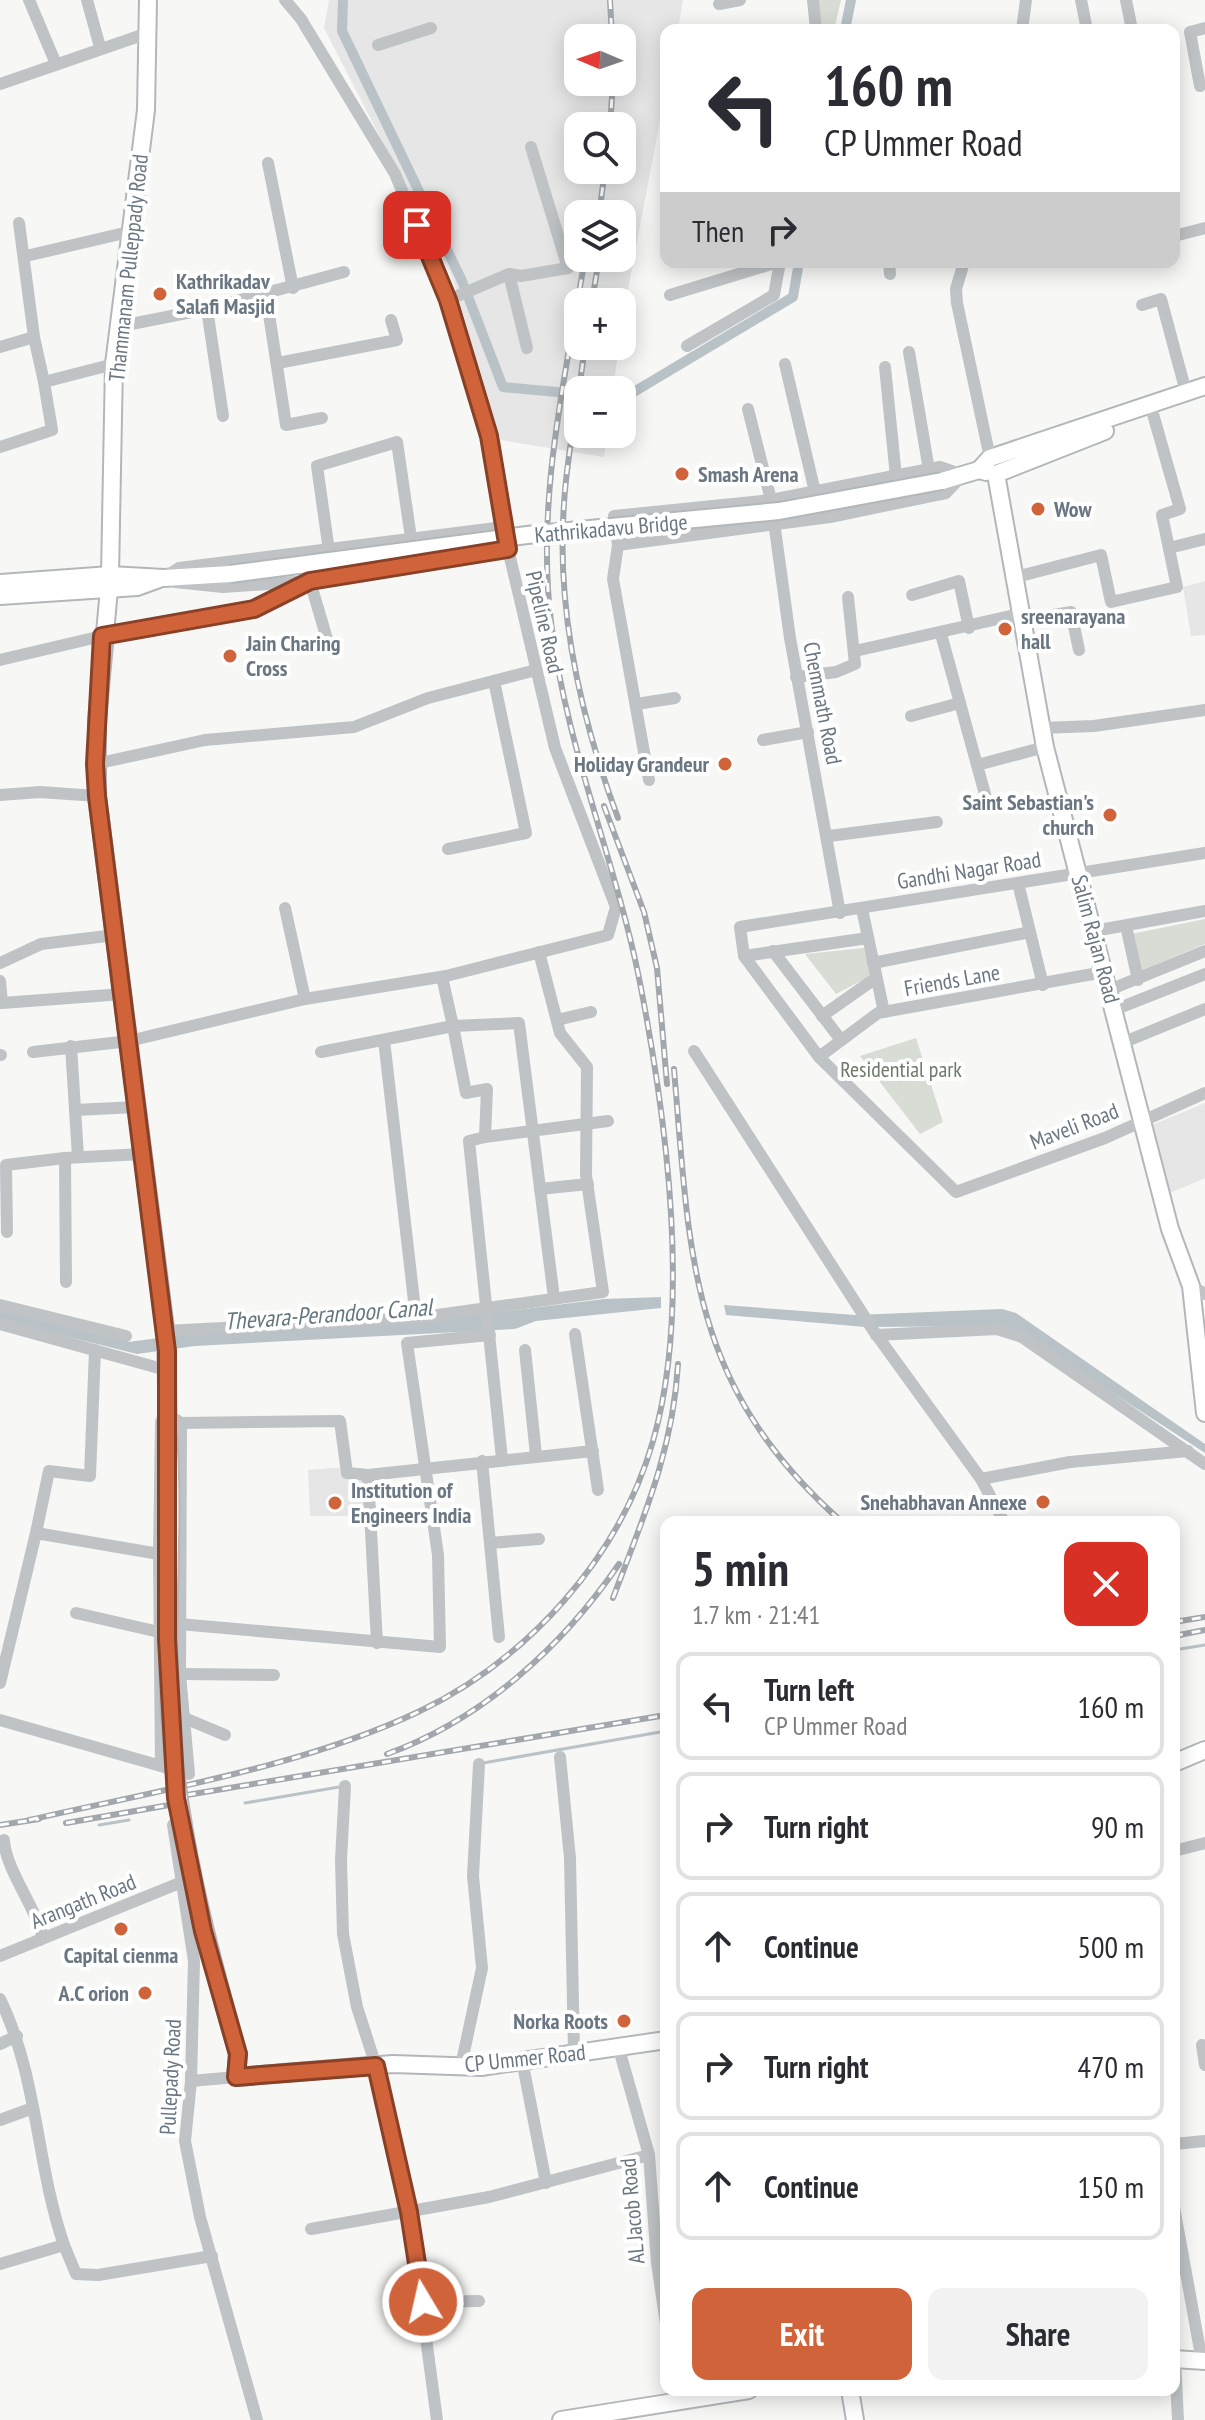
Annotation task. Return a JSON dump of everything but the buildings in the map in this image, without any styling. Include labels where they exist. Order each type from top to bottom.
[{"type":"main road","name":"Thammanam Pulleppady Road","points":[[148,0],[146,110],[114,364],[110,537],[104,582],[95,764],[166,1340],[168,1674],[176,1798],[203,1931],[245,2076]]},
{"type":"main road","points":[[982,469],[1205,386]]},
{"type":"main road","points":[[982,469],[1205,397]]},
{"type":"main road","points":[[982,469],[984,482],[1001,495]]},
{"type":"main road","name":"Kathrikadavu Bridge","points":[[104,582],[184,577],[527,535],[779,511],[935,476],[982,469]]},
{"type":"main road","name":"Salim Rajan Road","points":[[982,469],[1001,495],[1012,578],[1045,747],[1170,1229],[1198,1290],[1205,1413]]},
{"type":"main road","points":[[0,583],[104,582]]},
{"type":"main road","points":[[0,596],[104,582]]},
{"type":"main road","points":[[1180,1760],[1205,1750]]},
{"type":"main road","name":"CP Ummer Road","points":[[245,2076],[376,2066],[461,2066],[619,2049],[660,2041]]},
{"type":"main road","points":[[1180,2359],[1204,2361]]},
{"type":"main road","points":[[561,2420],[659,2413],[679,2396]]},
{"type":"main road","points":[[851,2396],[855,2420]]},
{"type":"street","points":[[29,0],[56,64]]},
{"type":"street","points":[[87,0],[100,47]]},
{"type":"street","name":"Pipeline Road","points":[[285,0],[301,19],[395,174],[452,299],[489,436],[508,549],[555,748],[616,907],[608,935],[539,952]]},
{"type":"street","points":[[719,4],[740,0]]},
{"type":"street","points":[[813,0],[815,24]]},
{"type":"street","points":[[1023,24],[1026,0]]},
{"type":"street","points":[[1081,0],[1086,24]]},
{"type":"street","points":[[1126,0],[1131,24]]},
{"type":"street","points":[[378,45],[431,28]]},
{"type":"street","points":[[1200,86],[1190,32],[1205,28]]},
{"type":"street","points":[[0,84],[100,47],[148,33]]},
{"type":"street","points":[[452,299],[509,274],[521,276],[568,268],[531,147]]},
{"type":"street","points":[[268,163],[293,288]]},
{"type":"street","points":[[0,447],[52,430],[34,337],[26,256],[19,223]]},
{"type":"street","points":[[1180,234],[1205,228]]},
{"type":"street","points":[[26,256],[120,234]]},
{"type":"street","points":[[670,295],[759,268]]},
{"type":"street","points":[[687,346],[774,295],[778,268]]},
{"type":"street","points":[[618,545],[773,525],[946,493],[982,469],[957,303],[956,289],[962,268]]},
{"type":"street","points":[[121,326],[266,295],[344,272]]},
{"type":"street","points":[[509,274],[527,348]]},
{"type":"street","points":[[266,295],[286,425],[322,418]]},
{"type":"street","points":[[1142,305],[1161,299],[1186,392]]},
{"type":"street","points":[[207,309],[223,416]]},
{"type":"street","points":[[278,363],[397,340],[391,320]]},
{"type":"street","points":[[0,347],[34,337]]},
{"type":"street","points":[[649,780],[613,579],[618,545],[614,516],[771,500],[896,477],[935,476],[909,352]]},
{"type":"street","points":[[44,382],[114,364]]},
{"type":"street","points":[[785,364],[815,492]]},
{"type":"street","points":[[885,367],[896,477]]},
{"type":"street","name":"Chemmath Road","points":[[748,409],[771,500],[796,677],[829,836],[828,859],[840,913]]},
{"type":"street","points":[[1012,578],[1101,555],[1111,602],[1177,587],[1162,515],[1180,509],[1153,414]]},
{"type":"street","points":[[340,575],[317,466],[397,442],[411,538]]},
{"type":"street","points":[[164,578],[179,568],[333,551],[504,527]]},
{"type":"street","points":[[1169,548],[1205,539]]},
{"type":"street","points":[[164,578],[180,584],[223,587],[310,581],[508,549]]},
{"type":"street","points":[[0,660],[103,630],[254,609],[310,581]]},
{"type":"street","points":[[310,581],[329,646]]},
{"type":"street","points":[[912,595],[959,581],[969,628]]},
{"type":"street","points":[[796,677],[847,669],[855,664],[848,597]]},
{"type":"street","points":[[855,651],[1020,618],[1071,612],[1079,650]]},
{"type":"street","points":[[941,634],[988,805]]},
{"type":"street","points":[[95,764],[205,740],[354,727],[428,698],[536,670]]},
{"type":"street","points":[[448,849],[526,833],[494,681]]},
{"type":"street","points":[[636,704],[675,698]]},
{"type":"street","points":[[911,716],[960,703]]},
{"type":"street","points":[[1041,728],[1094,726],[1205,710]]},
{"type":"street","points":[[763,740],[808,732]]},
{"type":"street","points":[[977,765],[1045,747]]},
{"type":"street","points":[[0,795],[40,792],[97,796]]},
{"type":"street","points":[[829,836],[937,822]]},
{"type":"street","name":"Gandhi Nagar Road","points":[[744,956],[740,927],[1205,853]]},
{"type":"street","points":[[1018,883],[1043,985]]},
{"type":"street","points":[[285,908],[305,999]]},
{"type":"street","points":[[862,909],[884,1012]]},
{"type":"street","points":[[1094,931],[1205,911]]},
{"type":"street","points":[[1126,926],[1138,980]]},
{"type":"street","points":[[873,963],[1030,932]]},
{"type":"street","points":[[0,963],[41,944],[115,935]]},
{"type":"street","points":[[819,1057],[744,956],[868,938]]},
{"type":"street","points":[[773,951],[841,1040]]},
{"type":"street","points":[[1109,990],[1205,951]]},
{"type":"street","points":[[33,1052],[129,1041],[305,999],[442,977],[539,952],[560,1033],[587,1067],[588,1184],[603,1292],[488,1311],[166,1340]]},
{"type":"street","name":"Friends Lane","points":[[819,1057],[884,1012],[1104,972]]},
{"type":"street","points":[[1114,1010],[1205,974]]},
{"type":"street","points":[[442,977],[466,1093],[487,1089],[485,1137]]},
{"type":"street","points":[[822,1016],[876,978]]},
{"type":"street","points":[[0,981],[2,1003],[123,994]]},
{"type":"street","points":[[1122,1043],[1205,1009]]},
{"type":"street","points":[[557,1020],[591,1012]]},
{"type":"street","points":[[321,1052],[453,1026],[519,1023],[554,1298]]},
{"type":"street","points":[[384,1040],[416,1318]]},
{"type":"street","points":[[66,1282],[75,1110],[71,1046]]},
{"type":"street","points":[[694,1051],[860,1310],[981,1479],[1001,1516]]},
{"type":"street","name":"Maveli Road","points":[[819,1057],[956,1192],[1142,1121],[1205,1093]]},
{"type":"street","points":[[75,1110],[137,1107]]},
{"type":"street","points":[[502,1459],[469,1141],[531,1129],[608,1121]]},
{"type":"street","points":[[7,1232],[6,1165],[72,1157],[143,1154]]},
{"type":"street","points":[[540,1189],[588,1184]]},
{"type":"street","points":[[1198,1290],[1205,1346]]},
{"type":"street","points":[[0,1305],[126,1336]]},
{"type":"street","points":[[0,1324],[166,1370]]},
{"type":"street","points":[[875,1332],[997,1329],[1022,1337],[1205,1464]]},
{"type":"street","points":[[179,1624],[440,1647],[438,1555],[407,1343],[490,1333]]},
{"type":"street","points":[[575,1334],[598,1490]]},
{"type":"street","points":[[0,1683],[49,1471],[90,1476],[95,1350]]},
{"type":"street","points":[[525,1350],[536,1455]]},
{"type":"street","points":[[161,1766],[160,1449],[161,1422],[166,1413],[181,1423],[340,1421],[347,1473],[368,1475],[593,1451]]},
{"type":"street","points":[[0,1720],[189,1774],[180,1674],[181,1423]]},
{"type":"street","points":[[981,1479],[1070,1462],[1188,1451]]},
{"type":"street","points":[[482,1461],[499,1637]]},
{"type":"street","points":[[368,1475],[377,1643]]},
{"type":"street","points":[[36,1533],[159,1554]]},
{"type":"street","points":[[490,1543],[539,1539]]},
{"type":"street","points":[[76,1613],[159,1632]]},
{"type":"street","points":[[180,1674],[274,1675]]},
{"type":"street","points":[[182,1717],[225,1735]]},
{"type":"street","points":[[560,1757],[570,1858],[574,2052]]},
{"type":"street","points":[[461,2066],[482,1968],[473,1876],[479,1764]]},
{"type":"street","points":[[345,1786],[341,1860],[343,1934],[357,2007],[376,2066],[409,2212],[437,2420]]},
{"type":"street","name":"Pullepady Road","points":[[173,1825],[194,1961],[191,2081],[185,2141],[212,2256],[257,2420]]},
{"type":"street","points":[[4,1840],[5,1856],[27,1895],[42,1933],[40,1940]]},
{"type":"street","points":[[1180,1849],[1205,1843]]},
{"type":"street","name":"Arangath Road","points":[[0,1956],[182,1882]]},
{"type":"street","points":[[0,1999],[17,2036],[26,2066],[44,2174],[64,2245],[76,2274],[98,2275],[212,2256]]},
{"type":"street","points":[[0,2044],[17,2036]]},
{"type":"street","points":[[1202,2045],[1205,2065]]},
{"type":"street","name":"AL Jacob Road","points":[[619,2049],[649,2155],[660,2283]]},
{"type":"street","points":[[522,2060],[546,2183]]},
{"type":"street","name":"CP Ummer Road","points":[[191,2081],[245,2076]]},
{"type":"street","points":[[0,2120],[33,2108]]},
{"type":"street","points":[[1180,2143],[1205,2141]]},
{"type":"street","points":[[311,2229],[546,2183],[649,2155]]},
{"type":"street","points":[[1180,2238],[1204,2361]]},
{"type":"street","points":[[0,2264],[64,2245]]},
{"type":"street","points":[[423,2302],[479,2301]]},
{"type":"street","points":[[1176,2396],[1178,2420]]},
{"type":"shaded area","points":[[329,0],[683,0],[679,24],[660,24],[660,121],[636,247],[636,200],[564,200],[564,272],[631,272],[628,288],[564,288],[564,360],[617,360],[615,376],[564,376],[564,448],[605,448],[604,457],[501,440],[452,277],[324,28]]},
{"type":"shaded area","points":[[1205,581],[1205,635],[1191,636],[1183,587]]},
{"type":"shaded area","points":[[1205,1103],[1205,1178],[1170,1193],[1152,1125]]},
{"type":"shaded area","name":"Thevara-Perandoor Canal","points":[[661,1297],[661,1308],[536,1321],[515,1329],[195,1346],[137,1354],[0,1320],[0,1308],[128,1342],[190,1334],[420,1322],[604,1299]]},
{"type":"shaded area","points":[[724,1305],[855,1315],[1002,1309],[1016,1313],[1205,1444],[1205,1453],[1102,1386],[998,1326],[865,1327],[726,1315]]},
{"type":"shaded area","points":[[347,1467],[368,1478],[371,1516],[310,1516],[308,1470]]},
{"type":"green space","points":[[817,0],[841,0],[835,24],[819,24]]},
{"type":"green space","points":[[1205,919],[1205,944],[1140,971],[1131,934]]},
{"type":"green space","points":[[864,948],[872,975],[836,994],[805,954]]},
{"type":"green space","name":"Residential park","points":[[916,1038],[943,1122],[920,1134],[860,1056]]},
{"type":"waterway","points":[[343,0],[342,31],[462,281],[503,387],[564,393]]},
{"type":"waterway","points":[[846,24],[851,0]]},
{"type":"waterway","points":[[636,391],[793,297],[798,268]]},
{"type":"waterway","points":[[1180,1649],[1205,1645]]},
{"type":"waterway","points":[[483,1763],[660,1732]]},
{"type":"waterway","points":[[245,1803],[339,1787]]},
{"type":"waterway","points":[[99,1825],[129,1820]]},
{"type":"railway","points":[[610,0],[611,24]]},
{"type":"railway","points":[[611,112],[612,96]]},
{"type":"railway","points":[[601,200],[603,184]]},
{"type":"railway","points":[[29,1820],[228,1776],[327,1748],[375,1731],[460,1689],[497,1663],[565,1600],[618,1525],[638,1484],[653,1441],[665,1388],[671,1331],[673,1271],[666,1149],[639,978],[567,712],[551,622],[547,576],[547,531],[555,439],[583,272]]},
{"type":"railway","points":[[594,288],[597,272]]},
{"type":"railway","points":[[581,376],[583,360]]},
{"type":"railway","points":[[570,448],[563,544],[568,624],[574,664],[593,742],[618,818]]},
{"type":"railway","points":[[604,806],[644,912],[657,968],[667,1084]]},
{"type":"railway","points":[[674,1069],[685,1201],[694,1260],[707,1316],[726,1369],[753,1421],[792,1471],[836,1516]]},
{"type":"railway","points":[[613,1598],[655,1484],[670,1426],[678,1364]]},
{"type":"railway","points":[[387,1754],[456,1721],[518,1677],[572,1624],[619,1564]]},
{"type":"railway","points":[[1180,1621],[1205,1617]]},
{"type":"railway","points":[[1180,1635],[1205,1630]]},
{"type":"railway","points":[[169,1798],[660,1716]]},
{"type":"railway","points":[[66,1823],[181,1803]]},
{"type":"railway","points":[[0,1825],[39,1819]]},
{"type":"place","name":"Kathrikadav Salafi Masjid","points":[[160,294]]},
{"type":"place","name":"Smash Arena","points":[[682,474]]},
{"type":"place","name":"Wow","points":[[1038,509]]},
{"type":"place","name":"sreenarayana hall","points":[[1005,629]]},
{"type":"place","name":"Jain Charing Cross","points":[[230,656]]},
{"type":"place","name":"Holiday Grandeur","points":[[725,764]]},
{"type":"place","name":"Saint Sebastian's church","points":[[1110,815]]},
{"type":"place","name":"Snehabhavan Annexe","points":[[1043,1502]]},
{"type":"place","name":"Institution of Engineers India","points":[[335,1503]]},
{"type":"place","name":"Capital cienma","points":[[121,1929]]},
{"type":"place","name":"A.C orion","points":[[145,1993]]},
{"type":"place","name":"Norka Roots","points":[[624,2021]]},
{"type":"route","points":[[417,225],[448,300],[489,436],[508,549],[310,581],[254,609],[102,636],[95,764],[143,1147],[157,1290],[166,1336],[170,1714],[176,1798],[203,1931],[238,2054],[236,2077],[376,2066],[409,2212],[423,2302]]}]
